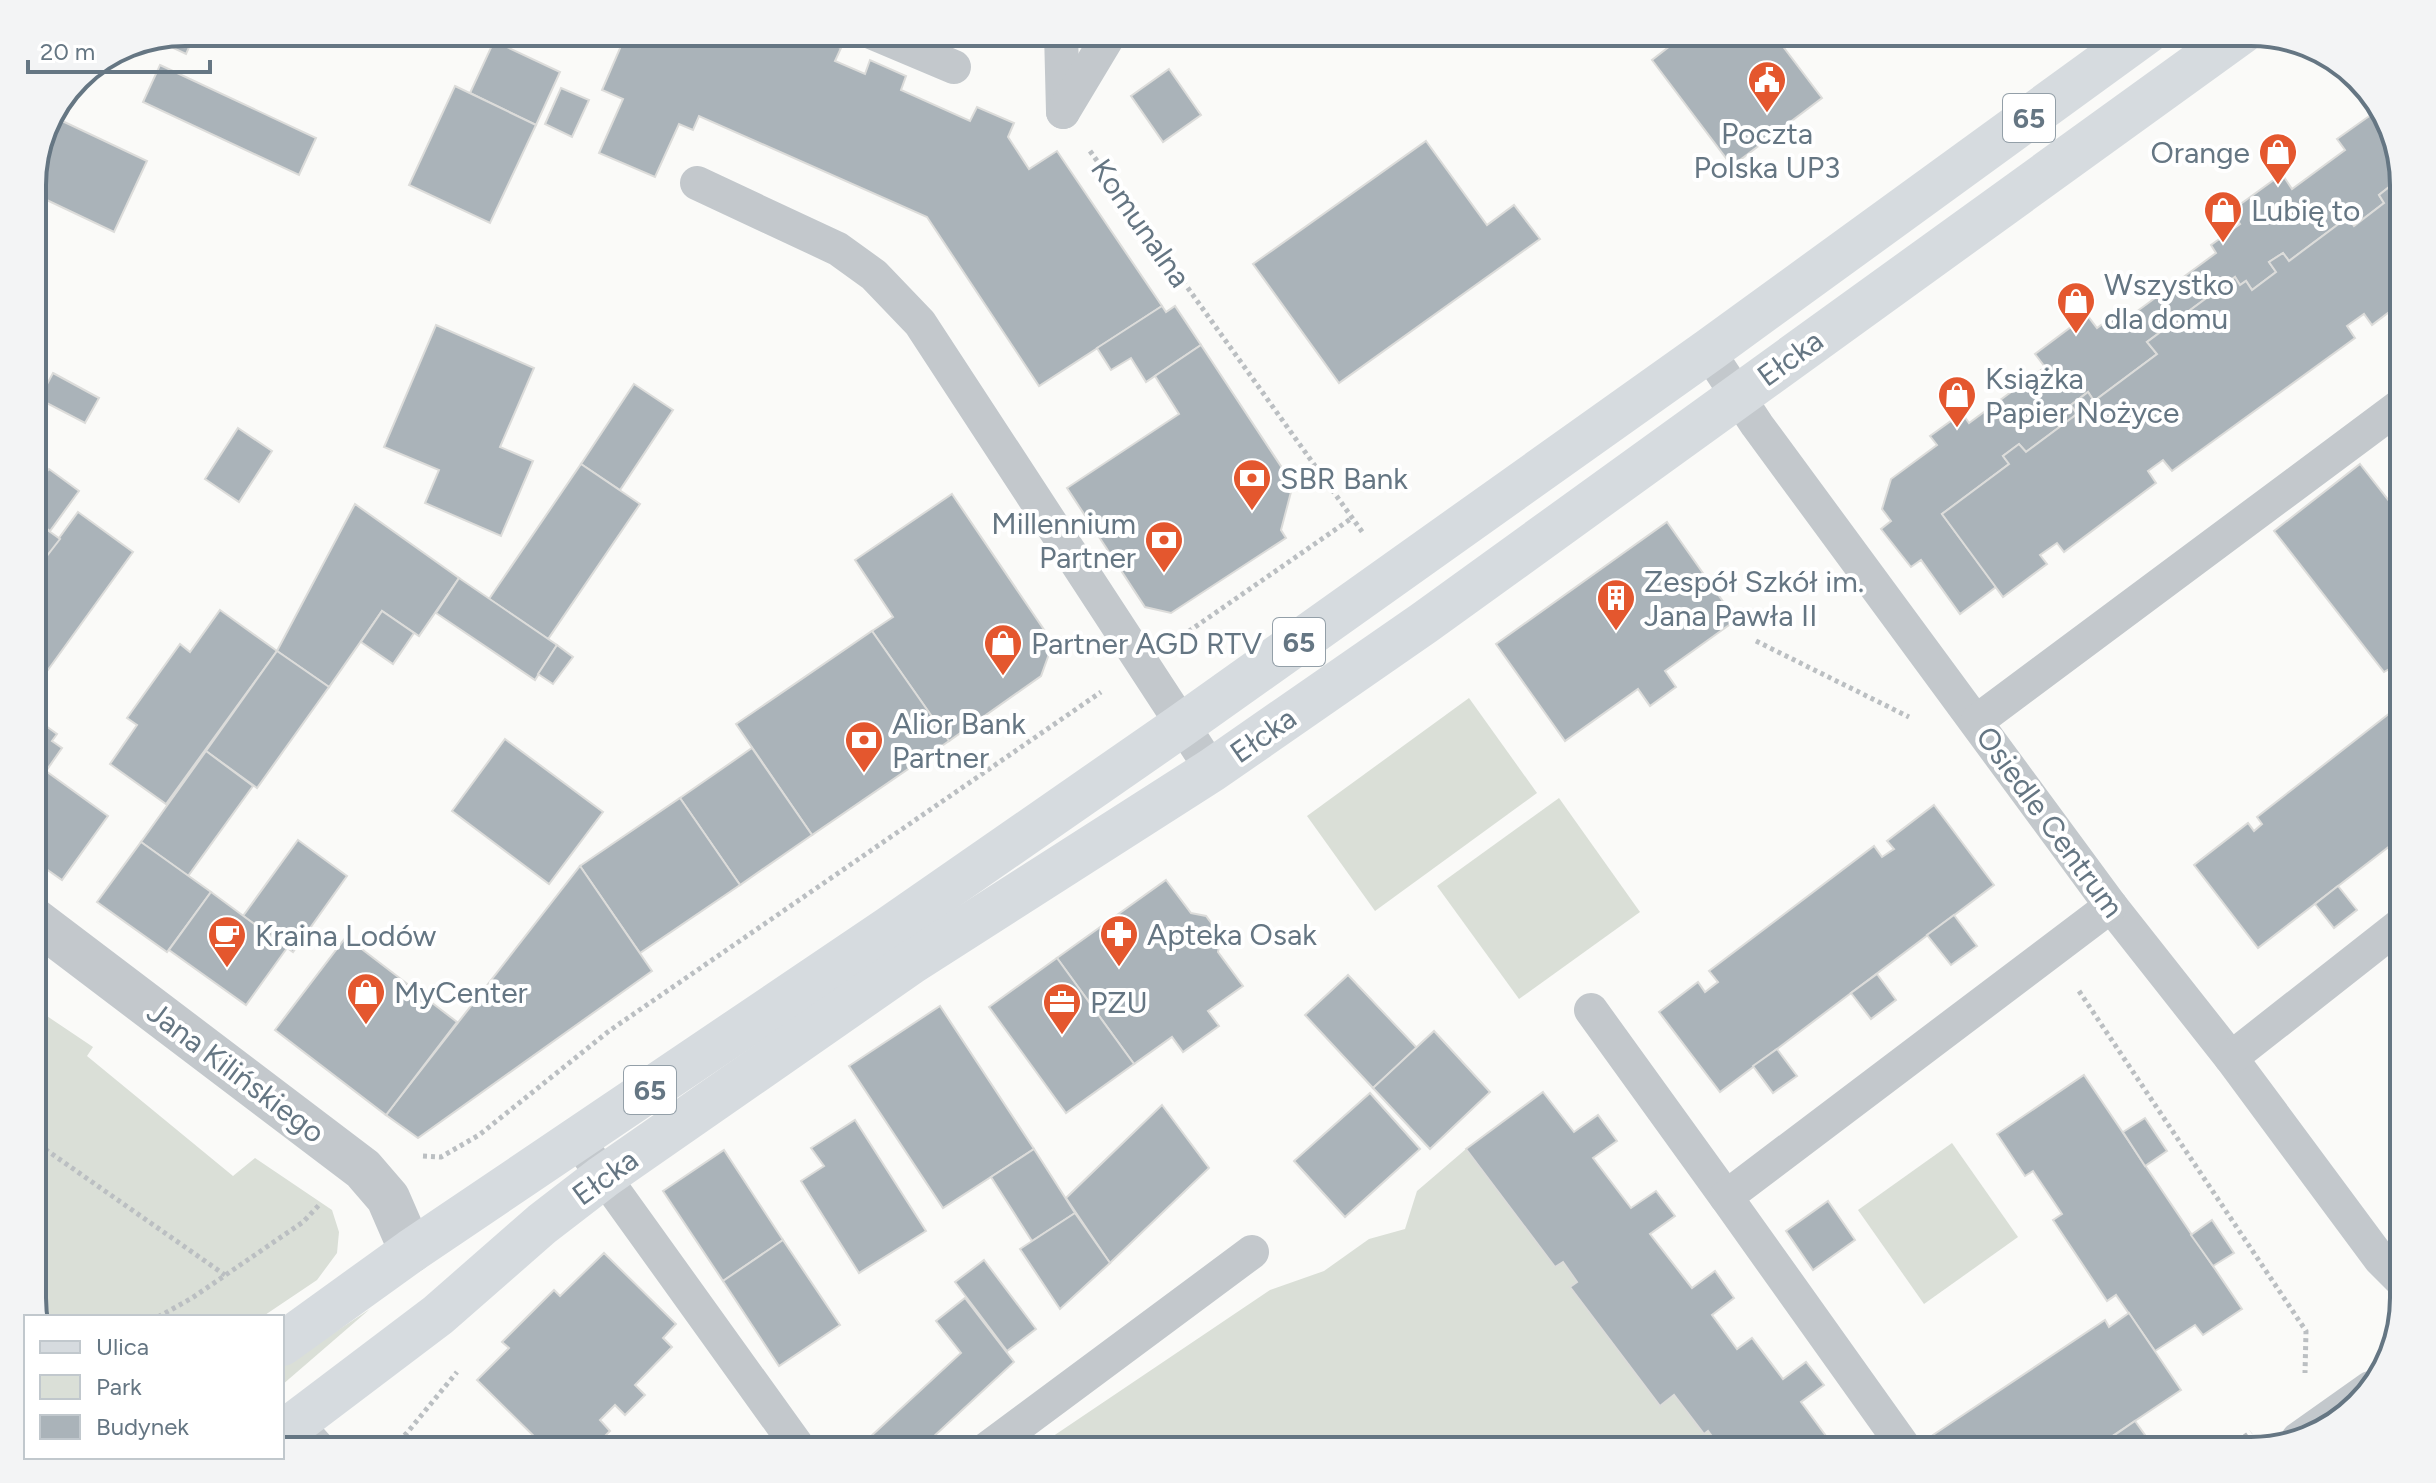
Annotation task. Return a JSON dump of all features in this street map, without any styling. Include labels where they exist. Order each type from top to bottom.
[{"type":"main road","name":"Ełcka","points":[[284,1343],[411,1251],[888,929],[1182,725],[1708,351],[2128,46]]},
{"type":"main road","name":"Ełcka","points":[[300,1436],[542,1224],[603,1177],[912,962],[1212,770],[1550,533],[2223,46]]},
{"type":"main road","points":[[411,1251],[438,1315]]},
{"type":"street","name":"Jana Kilińskiego","points":[[46,929],[363,1169],[388,1198],[411,1251]]},
{"type":"lane","points":[[904,46],[954,67]]},
{"type":"lane","points":[[1061,46],[1063,112]]},
{"type":"lane","points":[[1063,112],[1103,46]]},
{"type":"lane","points":[[697,183],[838,249],[874,275],[920,323],[1212,770]]},
{"type":"lane","name":"Osiedle Centrum","points":[[1708,351],[2111,906],[2231,1058],[2390,1269]]},
{"type":"lane","points":[[1977,721],[2390,413]]},
{"type":"lane","points":[[1726,1197],[2111,906]]},
{"type":"lane","points":[[2231,1058],[2390,933]]},
{"type":"lane","points":[[1591,1010],[1897,1437]]},
{"type":"lane","points":[[578,1139],[791,1437]]},
{"type":"lane","points":[[1003,1437],[1252,1252]]},
{"type":"path","name":"Komunalna","points":[[1063,112],[1365,537]]},
{"type":"path","points":[[420,1156],[441,1157],[479,1135],[609,1031],[1352,518]]},
{"type":"path","points":[[1756,641],[1913,719]]},
{"type":"path","points":[[2052,950],[2306,1331],[2304,1377]]},
{"type":"path","points":[[46,1150],[225,1275]]},
{"type":"path","points":[[161,1315],[303,1222],[327,1193]]},
{"type":"path","points":[[2244,1437],[2259,1426]]},
{"type":"green space","points":[[1469,698],[1537,793],[1375,911],[1307,816]]},
{"type":"green space","points":[[1559,798],[1640,912],[1519,999],[1437,886]]},
{"type":"green space","points":[[46,1015],[93,1047],[87,1056],[233,1176],[255,1158],[332,1210],[339,1232],[337,1253],[317,1280],[265,1315],[47,1315]]},
{"type":"green space","points":[[1952,1143],[2018,1237],[1924,1304],[1858,1210]]},
{"type":"green space","points":[[1466,1149],[1563,1262],[1577,1282],[1571,1287],[1712,1437],[1052,1437],[1270,1290],[1324,1271],[1369,1239],[1405,1229],[1417,1191]]},
{"type":"green space","points":[[370,1309],[284,1383],[284,1366]]},
{"type":"building","points":[[190,46],[186,54],[172,47]]},
{"type":"building","points":[[492,46],[505,46],[560,72],[536,125],[470,93]]},
{"type":"building","points":[[621,46],[836,46],[841,48],[835,61],[865,74],[870,60],[906,76],[901,90],[970,121],[977,107],[1014,123],[1008,137],[1029,169],[1057,151],[1162,306],[1039,386],[927,217],[699,116],[693,130],[679,124],[655,177],[599,153],[623,99],[602,90]]},
{"type":"building","points":[[1670,46],[1783,46],[1822,98],[1732,166],[1652,60]]},
{"type":"building","points":[[160,65],[316,138],[299,175],[143,102]]},
{"type":"building","points":[[1169,69],[1201,115],[1163,142],[1131,96]]},
{"type":"building","points":[[455,86],[536,125],[490,223],[409,185]]},
{"type":"building","points":[[561,88],[589,100],[572,137],[545,124]]},
{"type":"building","points":[[2371,115],[2383,140],[2390,176],[2390,186],[2379,195],[2384,203],[2354,226],[2348,217],[2289,261],[2283,253],[2269,262],[2276,272],[2252,290],[2246,281],[2240,285],[2235,277],[2147,342],[2157,354],[2094,401],[2088,392],[2071,405],[2077,414],[2026,452],[2019,444],[2003,456],[2009,464],[1942,514],[1996,587],[1960,614],[1921,560],[1911,567],[1881,529],[1891,521],[1882,509],[1891,479],[1937,445],[1930,436],[1962,413],[1969,423],[2045,367],[2035,354],[2087,315],[2097,328],[2121,310],[2128,318],[2216,253],[2211,245],[2240,224],[2231,211],[2282,174],[2292,189],[2345,150],[2337,139]]},
{"type":"building","points":[[62,121],[147,161],[114,232],[46,200],[51,149]]},
{"type":"building","points":[[1426,141],[1487,225],[1514,205],[1540,239],[1339,383],[1253,264]]},
{"type":"building","points":[[2390,186],[2390,311],[2372,325],[2364,314],[2347,326],[2355,338],[2172,471],[2163,460],[2148,471],[2156,483],[2064,552],[2057,543],[2040,555],[2047,564],[2003,597],[1942,514],[2009,464],[2003,456],[2019,444],[2026,452],[2077,414],[2071,405],[2088,392],[2094,401],[2157,354],[2147,342],[2235,277],[2240,285],[2246,281],[2252,290],[2276,272],[2269,262],[2283,253],[2289,261],[2348,217],[2354,226],[2384,203],[2379,195]]},
{"type":"building","points":[[1162,306],[1166,312],[1175,306],[1201,345],[1146,382],[1131,358],[1111,370],[1097,348]]},
{"type":"building","points":[[436,325],[534,368],[500,447],[533,461],[501,536],[425,503],[439,470],[384,447]]},
{"type":"building","points":[[1201,345],[1296,489],[1291,492],[1281,530],[1286,538],[1171,613],[1145,607],[1067,488],[1179,414],[1155,376]]},
{"type":"building","points":[[53,373],[99,398],[85,423],[46,403],[46,386]]},
{"type":"building","points":[[634,384],[673,410],[620,490],[581,464]]},
{"type":"building","points":[[238,428],[272,451],[239,502],[205,479]]},
{"type":"building","points":[[581,464],[640,504],[548,639],[489,599]]},
{"type":"building","points":[[2360,464],[2390,502],[2390,669],[2384,672],[2274,531]]},
{"type":"building","points":[[49,469],[79,491],[50,531],[46,528],[46,473]]},
{"type":"building","points":[[952,494],[1053,643],[1041,676],[949,741],[872,631],[893,617],[855,560]]},
{"type":"building","points":[[355,504],[459,578],[419,636],[382,611],[329,687],[277,651]]},
{"type":"building","points":[[78,512],[133,552],[46,673],[46,556]]},
{"type":"building","name":"Zespół Szkół im. Jana Pawła II","points":[[1667,522],[1736,620],[1665,671],[1676,687],[1650,706],[1638,689],[1565,741],[1496,644]]},
{"type":"building","points":[[46,529],[60,539],[46,557]]},
{"type":"building","points":[[459,578],[557,645],[535,680],[436,613]]},
{"type":"building","points":[[220,610],[277,651],[166,804],[110,764],[137,725],[127,718],[180,644],[190,652]]},
{"type":"building","points":[[382,611],[414,633],[393,664],[361,642]]},
{"type":"building","points":[[872,631],[949,741],[812,835],[736,724]]},
{"type":"building","points":[[557,645],[573,657],[553,684],[538,674]]},
{"type":"building","points":[[277,651],[329,687],[257,788],[206,751]]},
{"type":"building","points":[[2390,713],[2390,846],[2258,948],[2194,865],[2248,823],[2254,831],[2262,824],[2257,817]]},
{"type":"building","points":[[46,726],[57,734],[52,741],[62,748],[46,771]]},
{"type":"building","points":[[505,739],[603,812],[549,884],[452,811]]},
{"type":"building","points":[[752,748],[812,835],[740,885],[680,798]]},
{"type":"building","points":[[206,751],[253,786],[188,876],[141,842]]},
{"type":"building","points":[[46,771],[108,816],[62,880],[46,869]]},
{"type":"building","points":[[680,798],[740,885],[640,953],[580,866]]},
{"type":"building","points":[[1934,805],[1994,885],[1720,1092],[1659,1012],[1698,982],[1705,992],[1718,982],[1709,971],[1874,846],[1882,857],[1894,849],[1887,841]]},
{"type":"building","points":[[298,840],[347,876],[293,952],[243,916]]},
{"type":"building","points":[[141,842],[211,892],[167,952],[97,902]]},
{"type":"building","points":[[580,866],[652,971],[418,1138],[386,1115]]},
{"type":"building","points":[[1166,880],[1191,913],[1206,916],[1221,936],[1218,952],[1243,986],[1208,1011],[1219,1026],[1183,1052],[1172,1037],[1134,1064],[1057,958]]},
{"type":"building","points":[[2338,886],[2357,910],[2334,928],[2315,904]]},
{"type":"building","points":[[211,892],[287,948],[246,1005],[169,950]]},
{"type":"building","points":[[1954,915],[1977,946],[1951,965],[1927,935]]},
{"type":"building","name":"MyCenter","points":[[346,937],[457,1022],[386,1115],[275,1030]]},
{"type":"building","name":"PZU","points":[[1057,958],[1134,1064],[1066,1113],[989,1007]]},
{"type":"building","points":[[1877,974],[1896,1000],[1871,1019],[1851,993]]},
{"type":"building","points":[[1348,975],[1417,1048],[1373,1088],[1305,1015]]},
{"type":"building","points":[[940,1006],[1034,1149],[943,1208],[849,1066]]},
{"type":"building","points":[[1434,1031],[1490,1092],[1430,1149],[1373,1088]]},
{"type":"building","points":[[1777,1049],[1797,1076],[1773,1093],[1753,1066]]},
{"type":"building","points":[[2084,1075],[2242,1309],[2203,1335],[2195,1325],[2155,1351],[2116,1295],[2107,1301],[2053,1220],[2062,1214],[2033,1171],[2025,1176],[1997,1134]]},
{"type":"building","points":[[1543,1092],[1574,1132],[1598,1115],[1617,1141],[1593,1158],[1631,1208],[1656,1191],[1675,1216],[1650,1234],[1692,1288],[1715,1271],[1734,1298],[1712,1315],[1737,1349],[1752,1338],[1783,1379],[1806,1362],[1824,1385],[1801,1402],[1827,1437],[1712,1437],[1708,1431],[1704,1434],[1674,1395],[1660,1406],[1570,1287],[1577,1282],[1563,1262],[1555,1267],[1466,1149]]},
{"type":"building","points":[[1370,1093],[1420,1149],[1345,1217],[1294,1161]]},
{"type":"building","points":[[1162,1105],[1209,1168],[1110,1263],[1066,1198]]},
{"type":"building","points":[[2145,1118],[2167,1151],[2145,1166],[2123,1132]]},
{"type":"building","points":[[855,1120],[926,1231],[859,1273],[801,1181],[824,1166],[811,1148]]},
{"type":"building","points":[[1034,1149],[1075,1213],[1032,1241],[991,1177]]},
{"type":"building","points":[[724,1150],[783,1240],[723,1281],[663,1191]]},
{"type":"building","points":[[1828,1201],[1855,1240],[1813,1270],[1786,1231]]},
{"type":"building","points":[[1075,1213],[1110,1263],[1060,1309],[1020,1249]]},
{"type":"building","points":[[2212,1220],[2234,1253],[2213,1266],[2191,1235]]},
{"type":"building","points":[[783,1240],[840,1325],[779,1366],[723,1281]]},
{"type":"building","points":[[604,1253],[676,1324],[663,1338],[672,1347],[635,1385],[645,1395],[625,1415],[615,1405],[600,1420],[610,1431],[604,1437],[535,1437],[477,1380],[509,1348],[502,1342],[554,1290],[560,1296]]},
{"type":"building","points":[[984,1260],[1036,1329],[1007,1351],[955,1282]]},
{"type":"building","points":[[965,1298],[1014,1362],[933,1437],[870,1437],[961,1353],[936,1321]]},
{"type":"building","points":[[2129,1313],[2181,1390],[2111,1437],[1933,1435],[2105,1320],[2109,1327]]},
{"type":"building","points":[[2135,1421],[2146,1437],[2112,1437]]},
{"type":"place","name":"Poczta Polska UP3","points":[[1767,114]]},
{"type":"place","name":"Orange","points":[[2278,186]]},
{"type":"place","name":"Lubię to","points":[[2223,244]]},
{"type":"place","name":"Wszystko dla domu","points":[[2076,335]]},
{"type":"place","name":"Książka Papier Nożyce","points":[[1957,429]]},
{"type":"place","name":"SBR Bank","points":[[1252,512]]},
{"type":"place","name":"Millennium Partner","points":[[1164,574]]},
{"type":"place","name":"Zespół Szkół im. Jana Pawła II","points":[[1616,632]]},
{"type":"place","name":"Partner AGD RTV","points":[[1003,677]]},
{"type":"place","name":"Alior Bank Partner","points":[[864,774]]},
{"type":"place","name":"Apteka Osak","points":[[1119,968]]},
{"type":"place","name":"Kraina Lodów","points":[[227,969]]},
{"type":"place","name":"MyCenter","points":[[366,1026]]},
{"type":"place","name":"PZU","points":[[1062,1036]]}]
